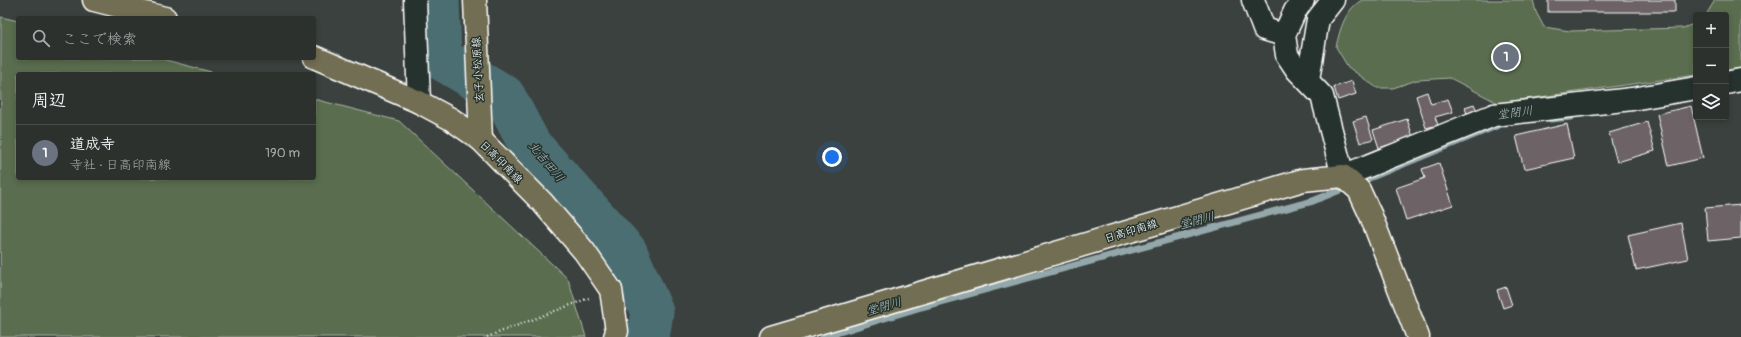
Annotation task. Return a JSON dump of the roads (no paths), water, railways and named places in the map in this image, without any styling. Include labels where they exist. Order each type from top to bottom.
[{"type":"main road","points":[[94,0],[157,16]]},
{"type":"main road","name":"玄子小松原線","points":[[475,0],[481,140]]},
{"type":"main road","name":"日高印南線","points":[[316,58],[419,102],[451,119],[481,140],[542,202],[584,251],[611,290],[617,330],[615,337]]},
{"type":"main road","points":[[1343,176],[1359,190],[1371,216],[1418,337]]},
{"type":"main road","name":"日高印南線","points":[[771,337],[1303,180],[1343,176]]},
{"type":"street","points":[[415,0],[419,102]]},
{"type":"street","points":[[1253,0],[1264,29],[1284,35]]},
{"type":"street","points":[[1303,0],[1295,11],[1284,35],[1287,55],[1297,70],[1322,96],[1343,176],[1494,115],[1632,99],[1693,89]]},
{"type":"street","points":[[1308,80],[1318,19],[1333,0]]},
{"type":"street","points":[[1729,82],[1741,80]]},
{"type":"waterway","name":"北吉田川","points":[[438,0],[440,58],[504,96],[530,145],[626,252],[652,312],[648,337]]},
{"type":"waterway","name":"堂閉川","points":[[1551,119],[1571,117]]},
{"type":"waterway","name":"堂閉川","points":[[823,337],[921,307],[1313,201],[1501,124],[1505,124]]},
{"type":"place","name":"道成寺","points":[[1506,57]]}]
